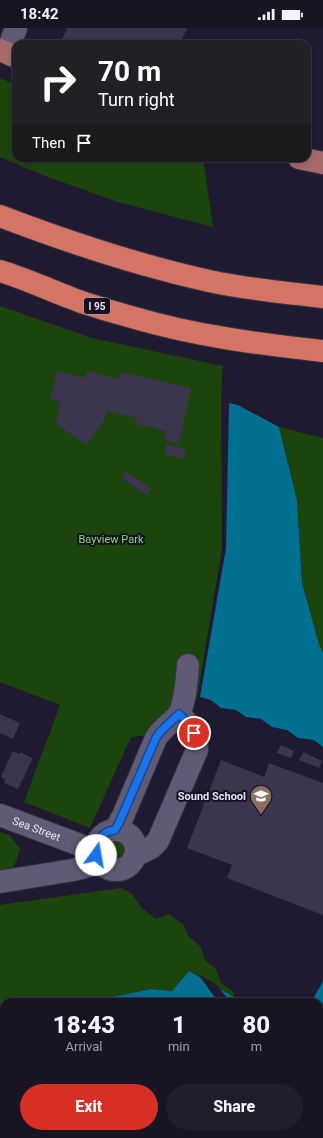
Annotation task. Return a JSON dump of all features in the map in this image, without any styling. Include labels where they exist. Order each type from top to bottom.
[{"type":"highway","points":[[0,216],[89,248],[150,267],[271,292],[323,297]]},
{"type":"highway","name":"I 95","points":[[0,271],[73,299],[151,322],[197,333],[323,351]]},
{"type":"main road","points":[[311,160],[323,163]]},
{"type":"street","points":[[12,40],[16,28]]},
{"type":"street","points":[[8,53],[12,40]]},
{"type":"street","points":[[115,830],[123,816],[156,738],[160,732],[179,714],[185,691],[188,665]]},
{"type":"street","points":[[135,856],[151,848],[158,841],[197,750],[197,741],[194,733],[188,723],[179,714]]},
{"type":"street","name":"Sea Street","points":[[0,815],[98,857]]},
{"type":"street","points":[[115,830],[127,833],[133,840],[136,847],[135,856],[126,867],[117,870],[108,868],[98,857],[97,842],[108,831],[115,830]]},
{"type":"street","points":[[0,882],[73,870],[98,857]]},
{"type":"green space","points":[[0,78],[12,83],[12,162],[204,162],[213,227],[118,202],[40,174],[0,157]]},
{"type":"green space","name":"Bayview Park","points":[[0,306],[92,338],[223,366],[221,398],[222,549],[197,698],[167,714],[148,735],[131,737],[90,828],[24,802],[60,705],[0,682]]},
{"type":"green space","points":[[279,427],[323,438],[323,653],[319,644],[302,583],[297,500]]},
{"type":"green space","points":[[0,832],[9,835],[20,848],[12,869],[0,870]]},
{"type":"green space","points":[[116,840],[123,843],[126,850],[123,857],[116,860],[109,857],[106,850],[109,843]]},
{"type":"green space","points":[[121,888],[131,893],[142,908],[156,919],[168,914],[183,924],[188,936],[200,946],[205,960],[216,969],[221,983],[233,991],[234,997],[189,971],[172,991],[151,989],[108,998],[0,998],[0,905]]},
{"type":"water","points":[[229,403],[238,405],[279,427],[297,500],[302,583],[319,644],[323,653],[323,747],[314,740],[298,738],[287,730],[272,727],[261,719],[246,717],[236,710],[221,708],[211,700],[200,697],[226,548]]},
{"type":"water","points":[[189,971],[235,998],[108,998],[151,989],[172,991]]},
{"type":"water","points":[[323,981],[323,998],[313,998]]},
{"type":"pier","points":[[198,974],[217,985],[227,998],[215,998]]},
{"type":"building","points":[[67,28],[187,28],[182,40],[62,40]]},
{"type":"building","points":[[57,371],[85,378],[87,371],[119,379],[121,372],[191,388],[179,444],[164,440],[166,431],[136,424],[137,418],[107,411],[105,419],[87,445],[56,424],[60,402],[50,399]]},
{"type":"building","points":[[166,444],[186,449],[184,459],[164,454]]},
{"type":"building","points":[[126,471],[151,488],[147,495],[121,478]]},
{"type":"building","points":[[0,714],[20,723],[13,739],[0,733]]},
{"type":"building","points":[[281,745],[294,751],[291,758],[277,753]]},
{"type":"building","points":[[13,751],[19,754],[20,752],[33,758],[18,789],[4,783],[5,779],[1,777]]},
{"type":"building","points":[[303,752],[322,761],[319,768],[299,760]]},
{"type":"building","name":"Sound School","points":[[221,760],[264,777],[269,763],[323,783],[323,915],[227,878],[232,865],[187,848]]},
{"type":"place","name":"Sound School","points":[[261,816]]},
{"type":"route","points":[[96,855],[96,847],[99,838],[105,833],[115,830],[123,816],[156,738],[160,732],[179,714],[188,723],[194,733]]}]
